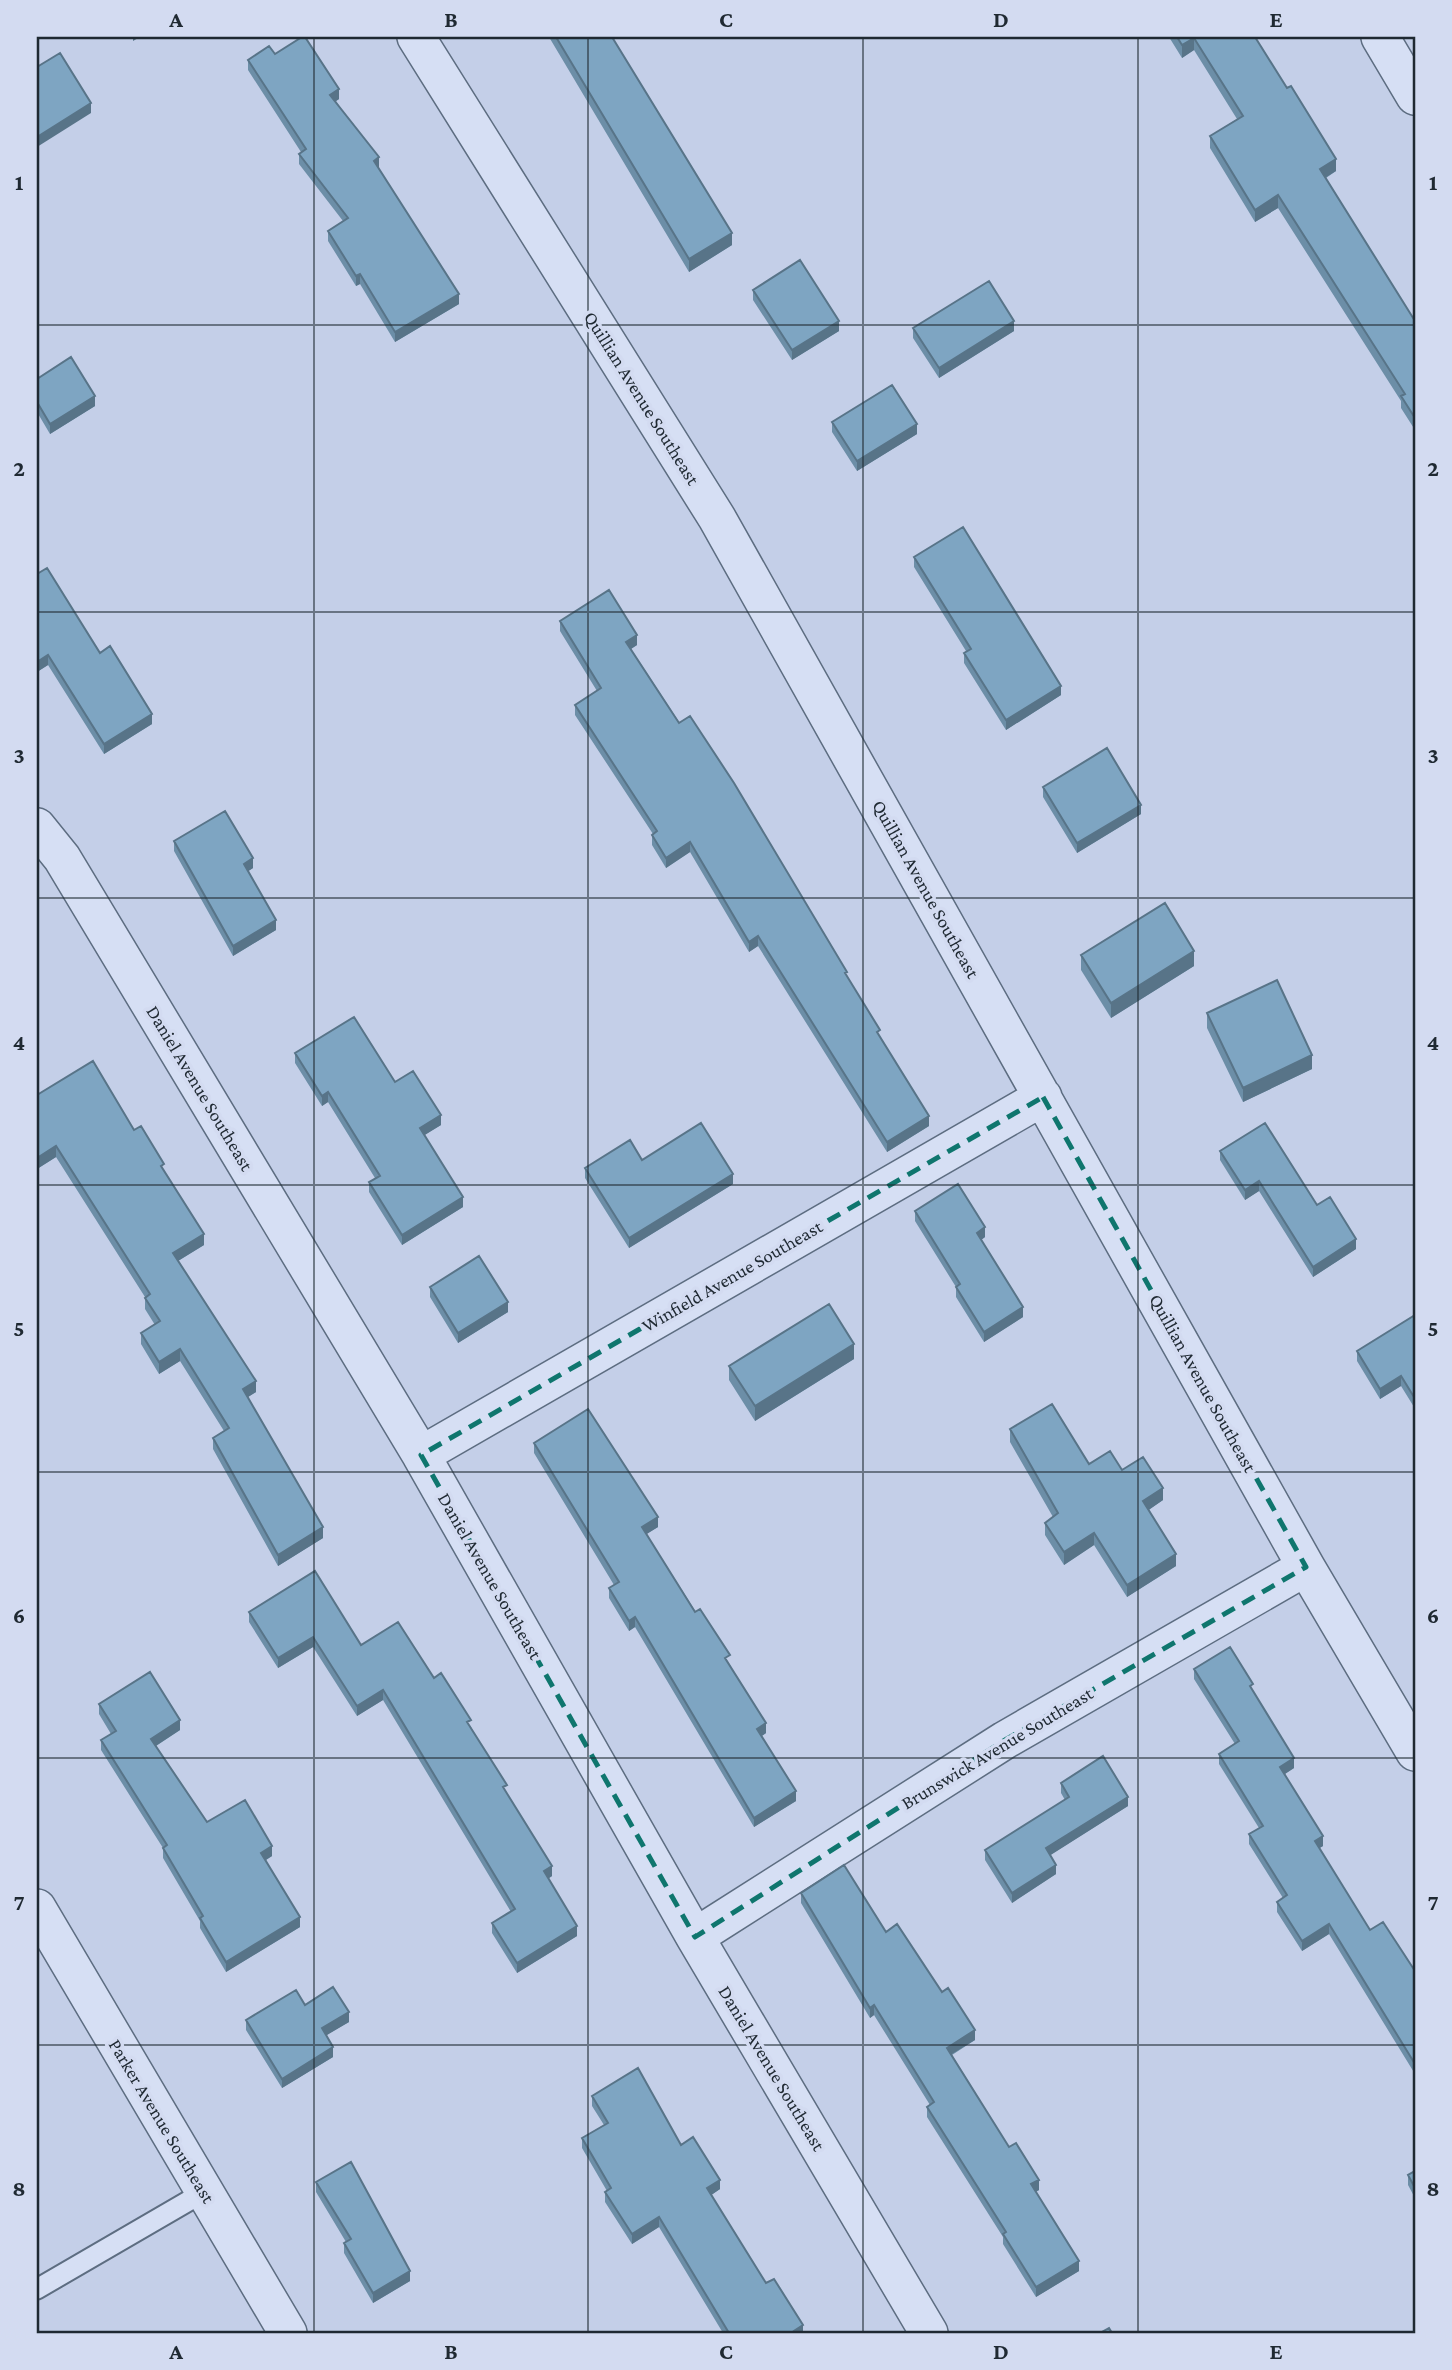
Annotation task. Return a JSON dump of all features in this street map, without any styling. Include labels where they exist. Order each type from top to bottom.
[{"type":"street","name":"Quillian Avenue Southeast","points":[[416,37],[717,518],[1306,1567],[1415,1752]]},
{"type":"street","points":[[1380,37],[1415,96]]},
{"type":"street","name":"Daniel Avenue Southeast","points":[[37,827],[49,866],[421,1455],[695,1937],[929,2333]]},
{"type":"street","name":"Winfield Avenue Southeast","points":[[421,1455],[1042,1097]]},
{"type":"street","name":"Brunswick Avenue Southeast","points":[[695,1937],[1005,1740],[1306,1567]]},
{"type":"street","name":"Parker Avenue Southeast","points":[[37,1909],[288,2333]]},
{"type":"lane","points":[[37,2289],[204,2192]]},
{"type":"highlighted area","points":[[1043,1097],[1306,1567],[1005,1740],[695,1937],[421,1455]]},
{"type":"building","points":[[305,37],[339,89],[330,95],[379,157],[374,161],[459,294],[395,332],[360,274],[356,276],[328,231],[348,218],[299,154],[306,149],[248,60],[269,46],[275,54]]},
{"type":"building","points":[[556,37],[612,37],[732,233],[689,259]]},
{"type":"building","points":[[1177,37],[1255,37],[1287,88],[1291,86],[1336,159],[1320,169],[1415,321],[1415,418],[1401,396],[1405,394],[1278,195],[1255,210],[1210,136],[1243,116],[1194,38],[1182,45]]},
{"type":"building","points":[[60,53],[91,103],[37,137],[37,67]]},
{"type":"building","points":[[800,260],[839,321],[792,350],[753,290]]},
{"type":"building","points":[[989,281],[1014,321],[939,368],[913,328]]},
{"type":"building","points":[[71,357],[95,396],[50,424],[37,402],[37,379]]},
{"type":"building","points":[[892,385],[917,424],[857,461],[832,422]]},
{"type":"building","points":[[963,527],[1061,686],[1006,720],[964,653],[971,649],[914,557]]},
{"type":"building","points":[[47,568],[100,653],[110,646],[152,714],[104,744],[48,655],[37,662],[37,574]]},
{"type":"building","points":[[609,590],[637,635],[626,642],[679,723],[690,716],[734,783],[847,972],[845,973],[880,1030],[877,1032],[929,1116],[887,1142],[758,936],[749,942],[690,842],[666,858],[652,835],[657,831],[575,705],[601,688],[560,621]]},
{"type":"building","points":[[1107,748],[1141,805],[1077,843],[1043,787]]},
{"type":"building","points":[[225,811],[253,858],[244,864],[276,920],[233,946],[174,841]]},
{"type":"building","points":[[1165,903],[1194,951],[1111,1003],[1081,955]]},
{"type":"building","points":[[1277,980],[1312,1055],[1243,1088],[1207,1013]]},
{"type":"building","points":[[354,1017],[395,1082],[413,1071],[441,1115],[420,1128],[463,1197],[402,1235],[369,1182],[380,1176],[328,1092],[322,1096],[295,1053]]},
{"type":"building","points":[[93,1061],[134,1130],[141,1126],[164,1164],[161,1166],[204,1234],[173,1253],[256,1381],[243,1389],[323,1527],[278,1555],[213,1438],[229,1428],[180,1349],[159,1362],[141,1333],[160,1321],[145,1298],[150,1294],[56,1146],[37,1158],[37,1095]]},
{"type":"building","points":[[701,1123],[733,1174],[629,1238],[585,1168],[630,1140],[642,1160]]},
{"type":"building","points":[[1265,1123],[1317,1205],[1330,1197],[1356,1239],[1313,1267],[1259,1181],[1245,1190],[1220,1151]]},
{"type":"building","points":[[958,1184],[985,1227],[977,1233],[1023,1307],[984,1332],[956,1287],[960,1284],[915,1211]]},
{"type":"building","points":[[479,1256],[508,1302],[458,1333],[430,1287]]},
{"type":"building","points":[[829,1304],[854,1344],[755,1406],[729,1366]]},
{"type":"building","points":[[1415,1315],[1414,1397],[1401,1376],[1380,1389],[1357,1351]]},
{"type":"building","points":[[1052,1404],[1089,1464],[1110,1451],[1122,1470],[1143,1457],[1163,1488],[1143,1501],[1176,1554],[1127,1585],[1094,1533],[1064,1552],[1045,1523],[1058,1513],[1010,1429]]},
{"type":"building","points":[[588,1409],[658,1517],[642,1527],[695,1612],[700,1609],[730,1655],[725,1658],[766,1723],[757,1729],[796,1791],[754,1818],[635,1617],[629,1621],[609,1588],[619,1582],[534,1443]]},
{"type":"building","points":[[315,1571],[361,1645],[398,1622],[434,1678],[441,1673],[471,1720],[467,1722],[507,1785],[503,1787],[552,1866],[544,1871],[577,1926],[517,1963],[492,1923],[515,1909],[383,1690],[357,1706],[313,1637],[278,1658],[249,1612]]},
{"type":"building","points":[[1230,1647],[1253,1684],[1250,1686],[1294,1758],[1280,1767],[1323,1836],[1315,1841],[1370,1930],[1383,1922],[1415,1971],[1415,2064],[1329,1924],[1302,1941],[1277,1902],[1287,1895],[1249,1834],[1263,1826],[1219,1754],[1239,1741],[1194,1669]]},
{"type":"building","points":[[150,1672],[180,1720],[151,1739],[207,1822],[245,1800],[272,1846],[261,1853],[300,1917],[226,1962],[200,1918],[203,1916],[163,1848],[167,1845],[101,1740],[116,1731],[99,1704]]},
{"type":"building","points":[[1103,1756],[1128,1797],[1046,1848],[1056,1865],[1012,1893],[985,1850],[1069,1797],[1061,1783]]},
{"type":"building","points":[[844,1865],[886,1932],[897,1924],[942,1992],[948,1988],[975,2030],[947,2048],[1009,2147],[1016,2143],[1039,2180],[1031,2184],[1079,2261],[1036,2287],[1003,2234],[1006,2232],[927,2107],[934,2102],[874,2005],[870,2008],[801,1893]]},
{"type":"building","points":[[333,1987],[349,2012],[322,2028],[333,2047],[282,2079],[246,2020],[296,1990],[305,2005]]},
{"type":"building","points":[[638,2068],[681,2145],[693,2137],[720,2180],[707,2188],[766,2283],[774,2279],[803,2325],[794,2331],[796,2333],[729,2333],[659,2217],[632,2234],[605,2192],[611,2188],[582,2138],[608,2123],[592,2096]]},
{"type":"building","points":[[351,2162],[410,2271],[373,2293],[344,2243],[351,2239],[316,2182]]},
{"type":"building","points":[[1415,2171],[1415,2188],[1408,2175]]}]
